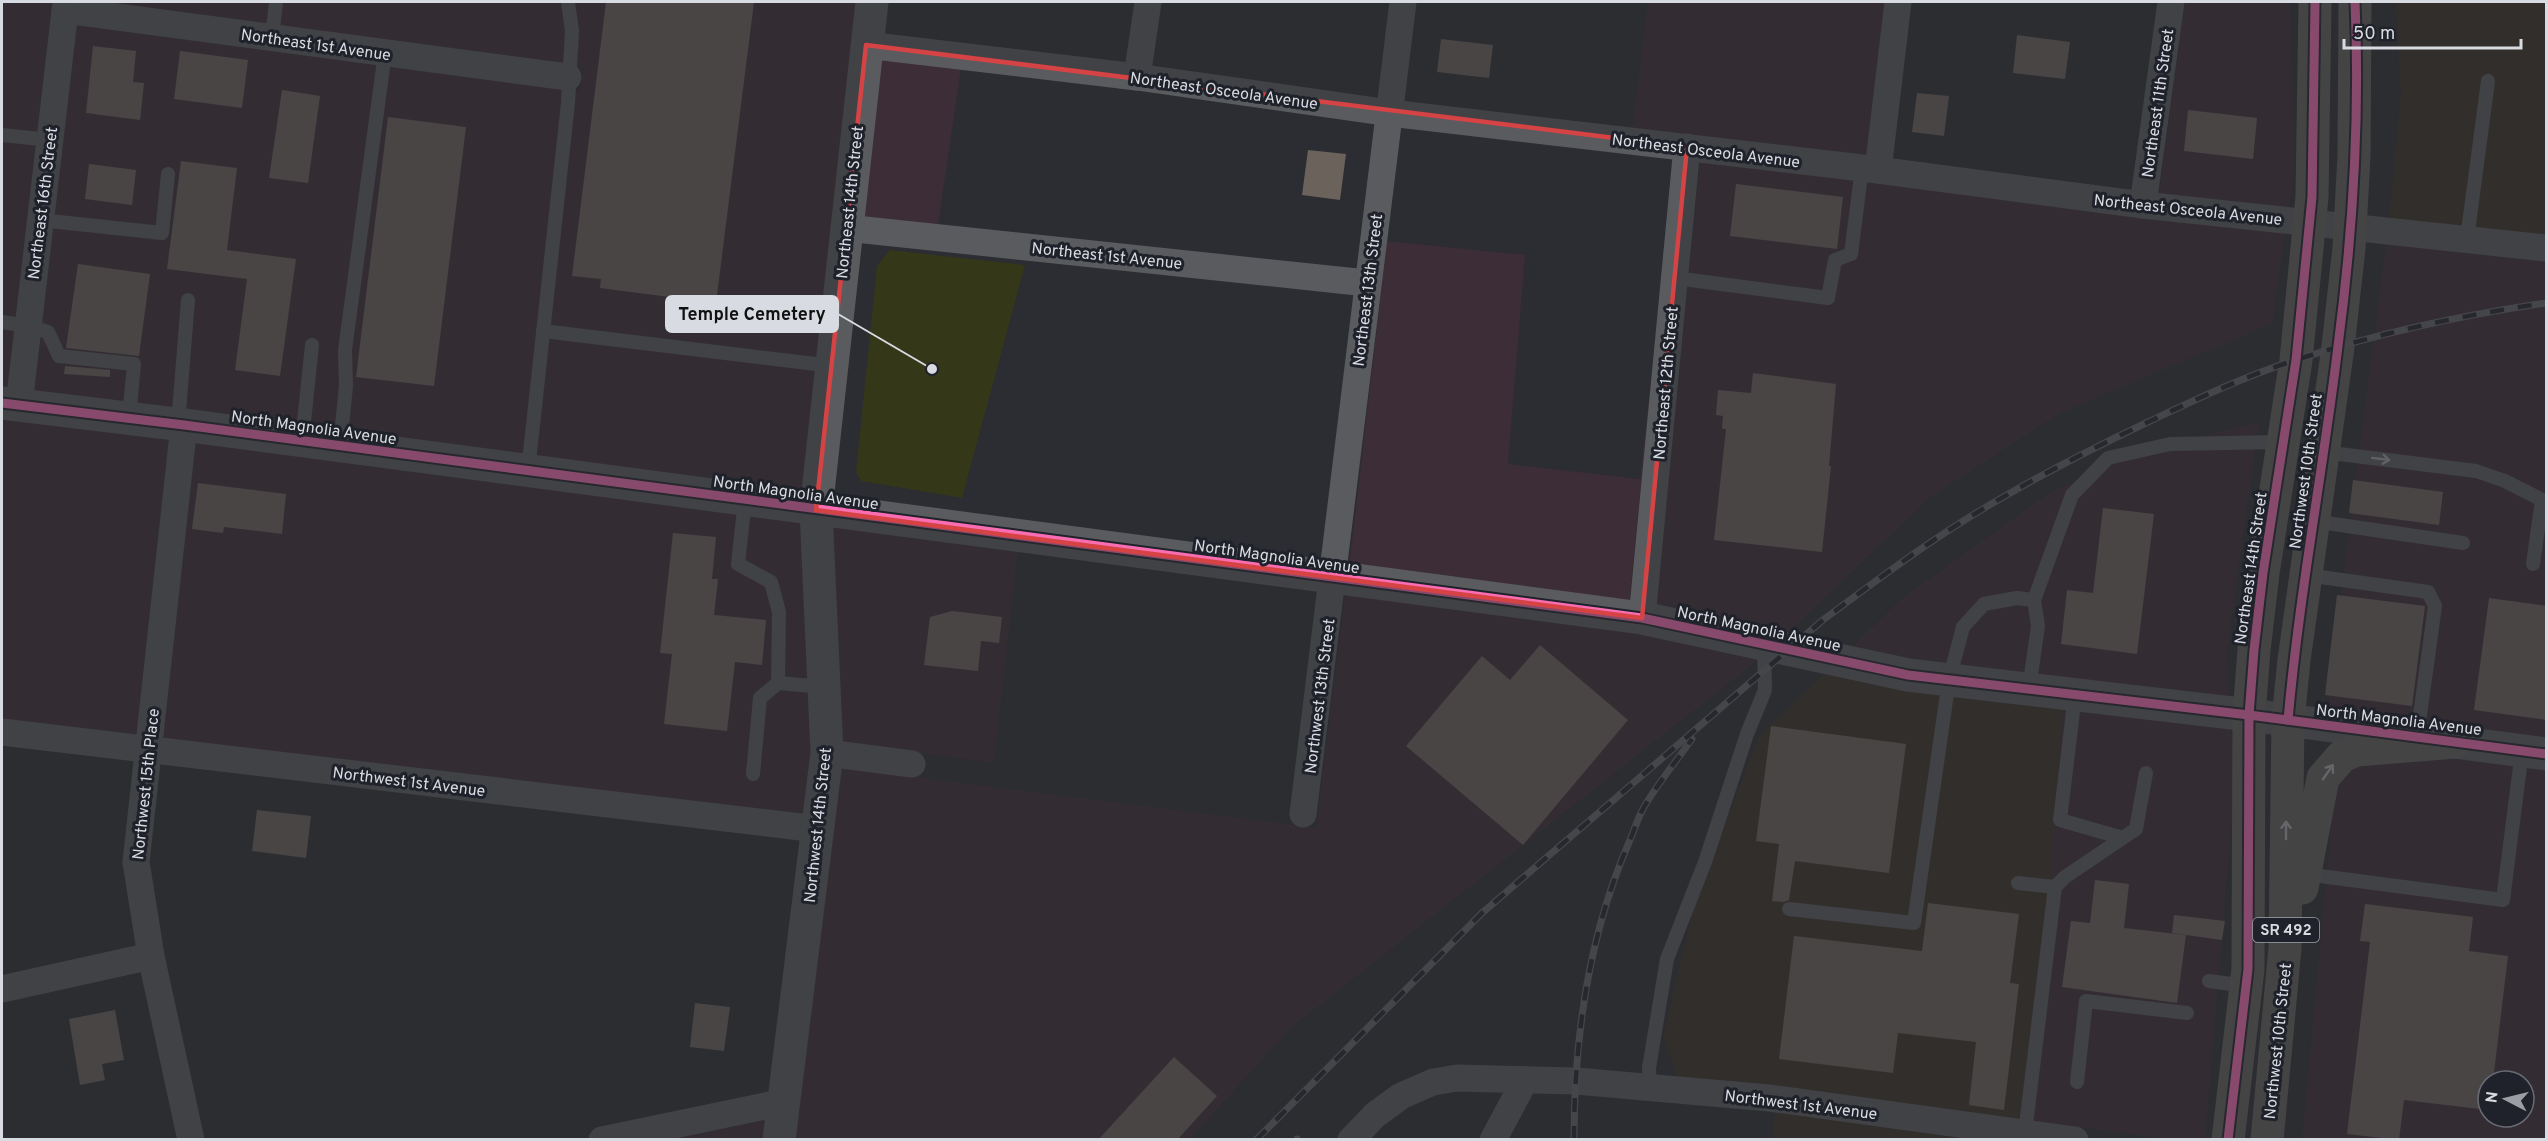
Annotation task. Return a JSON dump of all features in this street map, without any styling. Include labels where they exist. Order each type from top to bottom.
[{"type":"main road","name":"Northeast 14th Street","points":[[816,510],[872,2]]},
{"type":"main road","name":"Northeast 14th Street","points":[[2228,1140],[2246,986],[2250,925],[2249,715],[2263,573],[2296,360],[2310,222],[2315,2]]},
{"type":"main road","name":"SR 492","points":[[2350,227],[2354,156],[2355,2]]},
{"type":"main road","name":"Northwest 10th Street","points":[[2267,1140],[2283,993],[2287,902],[2288,720],[2294,660],[2340,336],[2350,227]]},
{"type":"main road","name":"North Magnolia Avenue","points":[[10,404],[1642,618],[1908,675],[2249,715],[2534,752]]},
{"type":"main road","name":"Northwest 14th Street","points":[[779,1140],[827,753],[816,510]]},
{"type":"main road","points":[[2283,993],[2323,778],[2342,756],[2357,750],[2455,742]]},
{"type":"street","points":[[1137,77],[1148,2]]},
{"type":"street","name":"Northeast 13th Street","points":[[1334,579],[1367,283],[1403,2]]},
{"type":"street","points":[[1870,169],[1898,2]]},
{"type":"street","name":"Northeast 11th Street","points":[[2144,205],[2171,2]]},
{"type":"street","name":"Northeast 1st Avenue","points":[[65,6],[272,38],[568,77]]},
{"type":"street","name":"Northeast 16th Street","points":[[10,404],[28,326],[65,6]]},
{"type":"street","name":"Northeast Osceola Avenue","points":[[866,45],[1137,77],[1390,113],[1870,169],[2144,205],[2547,248]]},
{"type":"street","name":"Northeast 12th Street","points":[[1642,618],[1687,147]]},
{"type":"street","name":"Northeast 1st Avenue","points":[[846,228],[1367,283]]},
{"type":"street","name":"Northwest 15th Place","points":[[181,425],[136,862],[151,956],[191,1140]]},
{"type":"street","name":"Northwest 13th Street","points":[[1304,814],[1334,579]]},
{"type":"street","name":"Northwest 1st Avenue","points":[[2,732],[817,829]]},
{"type":"street","points":[[827,753],[912,764]]},
{"type":"street","points":[[2,989],[151,956]]},
{"type":"street","name":"Northwest 1st Avenue","points":[[1351,1140],[1375,1115],[1416,1088],[1457,1078],[1576,1081],[1769,1098],[2075,1140]]},
{"type":"street","points":[[1493,1140],[1524,1080]]},
{"type":"street","points":[[602,1140],[784,1102]]},
{"type":"lane","points":[[272,38],[276,2]]},
{"type":"lane","points":[[528,471],[568,104],[572,31],[568,2]]},
{"type":"lane","points":[[340,446],[346,386],[345,351],[385,53]]},
{"type":"lane","points":[[2467,239],[2488,81]]},
{"type":"lane","points":[[2,135],[50,140]]},
{"type":"lane","points":[[1675,278],[1828,298],[1835,260],[1851,254],[1870,169]]},
{"type":"lane","points":[[40,220],[162,234],[168,174]]},
{"type":"lane","points":[[181,425],[188,300]]},
{"type":"lane","points":[[2,322],[48,332],[59,356],[134,364],[129,418]]},
{"type":"lane","points":[[543,331],[831,366]]},
{"type":"lane","points":[[302,441],[312,345]]},
{"type":"lane","points":[[2029,690],[2038,626],[2034,600],[2072,495],[2108,458],[2170,444],[2283,442]]},
{"type":"lane","points":[[2323,452],[2476,471],[2505,481],[2544,501],[2533,564]]},
{"type":"lane","points":[[745,500],[738,564],[771,582],[779,612],[778,683]]},
{"type":"lane","points":[[2313,521],[2463,543]]},
{"type":"lane","points":[[2306,575],[2428,592],[2435,606],[2417,737]]},
{"type":"lane","points":[[1789,909],[1914,923],[1949,680],[1963,627],[1984,604],[2018,598],[2034,600]]},
{"type":"lane","points":[[1650,1087],[1649,1068],[1667,959],[1705,862],[1747,734],[1765,690],[1764,645]]},
{"type":"lane","points":[[753,774],[760,698],[778,683],[824,687]]},
{"type":"lane","points":[[2075,695],[2060,820],[2122,838]]},
{"type":"lane","points":[[2305,874],[2503,900],[2534,752]]},
{"type":"lane","points":[[2025,1133],[2055,887],[2065,877],[2136,829],[2146,773]]},
{"type":"lane","points":[[2018,883],[2055,887]]},
{"type":"lane","points":[[2209,981],[2246,986]]},
{"type":"lane","points":[[2077,1082],[2086,1001],[2187,1013]]},
{"type":"highlighted area","points":[[866,45],[1687,147],[1642,618],[816,510]]},
{"type":"shaded area","points":[[2,2],[52,2],[7,392],[2,391]]},
{"type":"shaded area","points":[[92,2],[858,2],[804,496],[34,395],[77,24],[580,91],[583,67]]},
{"type":"shaded area","points":[[1648,2],[1885,2],[1866,156],[1632,129]]},
{"type":"shaded area","points":[[2185,2],[2290,2],[2294,167],[2289,208],[2159,194]]},
{"type":"shaded area","points":[[2396,2],[2546,2],[2546,236],[2389,219],[2401,95]]},
{"type":"shaded area","points":[[878,58],[961,68],[938,225],[861,217]]},
{"type":"shaded area","points":[[1700,161],[2285,232],[2272,324],[2060,413],[1932,496],[1783,637],[1656,609]]},
{"type":"shaded area","points":[[1387,241],[1525,255],[1508,464],[1640,479],[1653,363],[1629,605],[1349,568]]},
{"type":"shaded area","points":[[2386,243],[2546,260],[2546,742],[2330,713],[2328,694]]},
{"type":"shaded area","points":[[2,415],[169,435],[136,736],[2,720]]},
{"type":"shaded area","points":[[2259,422],[2227,651],[2229,701],[1848,651],[1902,598],[2051,492],[2152,449]]},
{"type":"shaded area","points":[[196,439],[803,520],[813,752],[806,816],[163,740]]},
{"type":"shaded area","points":[[830,524],[1018,549],[994,763],[840,742]]},
{"type":"shaded area","points":[[1346,592],[1640,630],[1762,657],[1292,1027],[1190,1139],[793,1140],[796,1112],[801,1111],[798,1102],[839,767],[1316,828]]},
{"type":"shaded area","points":[[1827,671],[2063,705],[2033,1121],[1677,1078],[1663,1036],[1695,902],[1759,737]]},
{"type":"shaded area","points":[[2063,705],[2231,725],[2234,792],[2205,1139],[2166,1139],[2033,1121]]},
{"type":"shaded area","points":[[2455,754],[2546,766],[2546,1139],[2302,1140],[2335,786],[2351,766]]},
{"type":"shaded area","points":[[1775,1111],[1985,1140],[1772,1140]]},
{"type":"shaded area","points":[[768,1118],[765,1139],[663,1139]]},
{"type":"green space","points":[[890,250],[1025,265],[962,498],[861,481],[856,472],[877,266]]},
{"type":"building","points":[[606,2],[754,2],[716,303],[600,288],[601,279],[572,276]]},
{"type":"building","points":[[2017,35],[2070,42],[2065,79],[2013,73]]},
{"type":"building","points":[[1441,39],[1493,45],[1489,78],[1437,72]]},
{"type":"building","points":[[93,46],[136,51],[133,82],[144,83],[140,120],[86,113]]},
{"type":"building","points":[[180,51],[248,60],[242,108],[174,99]]},
{"type":"building","points":[[282,90],[320,96],[308,183],[269,178]]},
{"type":"building","points":[[1917,93],[1949,96],[1944,136],[1912,132]]},
{"type":"building","points":[[2188,110],[2257,118],[2253,159],[2184,151]]},
{"type":"building","points":[[388,117],[466,127],[434,386],[356,377]]},
{"type":"building","points":[[1308,150],[1346,154],[1340,200],[1302,195]]},
{"type":"building","points":[[181,161],[237,168],[227,250],[296,259],[280,376],[235,370],[247,279],[167,269]]},
{"type":"building","points":[[89,164],[136,170],[132,205],[85,199]]},
{"type":"building","points":[[1736,184],[1843,197],[1837,249],[1730,236]]},
{"type":"building","points":[[78,264],[150,274],[139,356],[66,348]]},
{"type":"building","points":[[65,366],[110,370],[110,377],[64,374]]},
{"type":"building","points":[[1753,373],[1836,384],[1829,466],[1831,466],[1822,552],[1714,540],[1726,429],[1722,429],[1723,416],[1716,415],[1718,390],[1751,393]]},
{"type":"building","points":[[2353,480],[2443,492],[2439,525],[2349,513]]},
{"type":"building","points":[[198,483],[286,494],[282,534],[224,527],[223,533],[192,529]]},
{"type":"building","points":[[2103,508],[2154,514],[2137,654],[2061,644],[2067,590],[2093,593]]},
{"type":"building","points":[[673,533],[716,537],[712,579],[718,579],[714,615],[766,620],[762,665],[735,662],[727,731],[664,724],[672,654],[660,653]]},
{"type":"building","points":[[2337,595],[2425,606],[2412,706],[2325,695]]},
{"type":"building","points":[[2489,598],[2547,606],[2547,720],[2474,710]]},
{"type":"building","points":[[952,611],[1002,617],[999,643],[981,641],[978,671],[924,665],[930,617]]},
{"type":"building","points":[[1540,645],[1628,720],[1523,845],[1406,746],[1482,656],[1510,680]]},
{"type":"building","points":[[1771,726],[1906,744],[1889,873],[1795,861],[1789,900],[1772,901],[1779,844],[1756,841]]},
{"type":"building","points":[[257,810],[311,816],[306,858],[252,851]]},
{"type":"building","points":[[2095,880],[2129,884],[2124,928],[2186,935],[2177,1003],[2062,987],[2071,921],[2090,923]]},
{"type":"building","points":[[1928,903],[2019,914],[2010,983],[2019,984],[2004,1110],[1969,1105],[1976,1042],[1898,1033],[1893,1073],[1779,1059],[1794,936],[1922,951]]},
{"type":"building","points":[[2365,904],[2473,917],[2469,951],[2508,956],[2494,1069],[2476,1069],[2476,1109],[2404,1100],[2399,1140],[2347,1134],[2370,942],[2360,941]]},
{"type":"building","points":[[2174,915],[2225,921],[2222,940],[2172,933]]},
{"type":"building","points":[[695,1003],[730,1007],[724,1051],[690,1047]]},
{"type":"building","points":[[115,1010],[124,1060],[102,1064],[105,1080],[80,1085],[69,1019]]},
{"type":"building","points":[[1174,1057],[1217,1096],[1177,1140],[1098,1140]]},
{"type":"railway","points":[[1256,1140],[1482,913],[1823,620],[1949,530],[2012,492],[2125,433],[2260,372],[2390,333],[2452,319],[2546,303]]},
{"type":"railway","points":[[1574,1140],[1581,1025],[1594,949],[1604,912],[1642,811],[1657,786],[1692,739]]},
{"type":"cycle path","points":[[2228,1140],[2248,969],[2249,715],[2254,650],[2263,573],[2296,360],[2312,197],[2315,2]]},
{"type":"cycle path","points":[[2288,720],[2298,626],[2332,393],[2348,260],[2356,131],[2355,2]]},
{"type":"cycle path","points":[[2,403],[184,425],[1642,618],[1908,675],[2249,715],[2546,754]]},
{"type":"place","name":"Temple Cemetery","points":[[932,369]]}]
